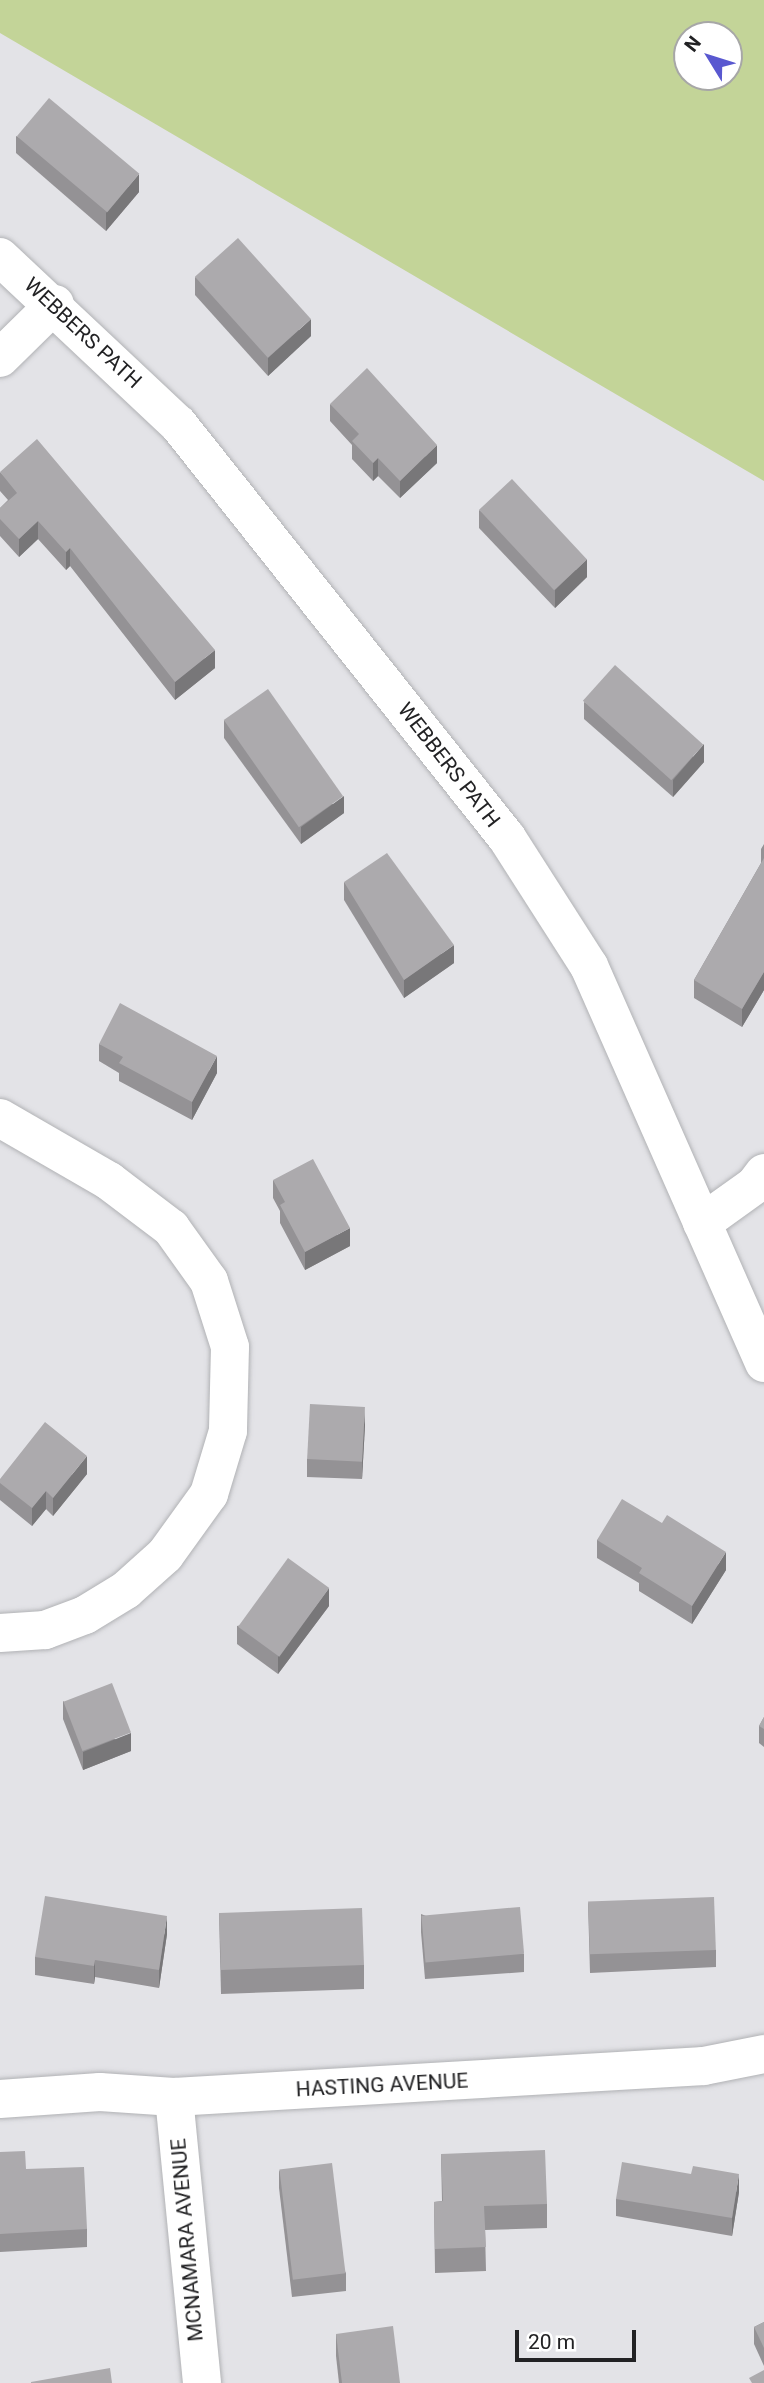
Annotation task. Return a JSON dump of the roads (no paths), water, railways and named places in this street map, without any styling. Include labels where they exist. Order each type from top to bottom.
[{"type":"street","name":"WEBBERS PATH","points":[[0,257],[55,304],[178,424],[507,838],[589,966],[764,1363]]},
{"type":"street","points":[[0,358],[55,304]]},
{"type":"street","points":[[0,1118],[109,1181],[171,1228],[209,1281],[230,1347],[228,1431],[209,1494],[165,1555],[126,1590],[85,1615],[45,1630],[0,1633]]},
{"type":"street","points":[[702,1223],[755,1185],[764,1173]]},
{"type":"street","name":"HASTING AVENUE","points":[[0,2099],[100,2092],[174,2098],[704,2066],[764,2053]]},
{"type":"street","name":"MCNAMARA AVENUE","points":[[174,2098],[202,2383]]}]
